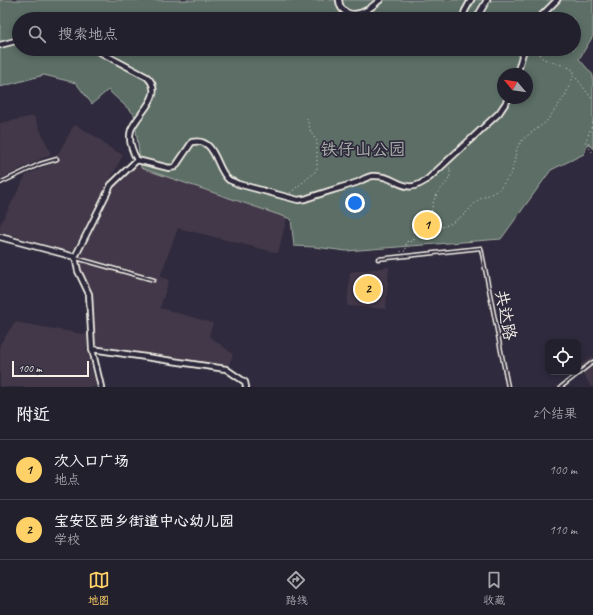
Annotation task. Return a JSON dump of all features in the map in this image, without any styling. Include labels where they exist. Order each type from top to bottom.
[{"type":"street","points":[[339,0],[339,6],[344,12]]},
{"type":"street","points":[[363,12],[380,0]]},
{"type":"street","points":[[464,12],[471,0]]},
{"type":"street","points":[[480,12],[487,0]]},
{"type":"street","points":[[545,12],[557,0]]},
{"type":"street","points":[[0,45],[12,42]]},
{"type":"street","points":[[108,56],[147,76],[153,82],[153,97],[131,131],[130,142],[132,152],[136,160],[169,168],[175,167],[192,142],[198,140],[207,145],[215,154],[228,179],[238,184],[298,200],[361,181],[371,176],[383,177],[409,187],[422,184],[499,113],[505,104]]},
{"type":"street","points":[[519,68],[522,56]]},
{"type":"street","points":[[101,387],[92,350],[89,294],[78,271],[75,257],[111,185],[136,160]]},
{"type":"street","points":[[0,237],[75,257]]},
{"type":"street","points":[[92,350],[226,369],[245,382],[246,387]]},
{"type":"lane","points":[[0,183],[40,164],[57,159]]},
{"type":"lane","name":"共达路","points":[[401,257],[481,248],[508,387]]},
{"type":"lane","points":[[75,257],[154,280]]},
{"type":"lane","points":[[378,259],[401,257]]},
{"type":"lane","points":[[561,387],[593,362]]},
{"type":"path","points":[[541,56],[552,63],[572,68],[574,75],[593,100]]},
{"type":"path","points":[[401,257],[401,251],[406,251],[406,242],[414,241],[413,230],[430,227],[440,228],[452,223],[465,214],[478,200],[499,190],[512,172],[517,148],[523,139],[546,122],[565,96],[574,75]]},
{"type":"path","points":[[286,197],[314,174],[317,168],[317,141],[311,133],[308,118]]},
{"type":"path","points":[[593,123],[585,143],[593,153]]},
{"type":"path","points":[[430,227],[436,196],[450,178],[450,168],[447,161]]},
{"type":"shaded area","points":[[34,116],[51,154],[0,179],[0,123]]},
{"type":"shaded area","points":[[76,125],[101,140],[105,145],[123,155],[72,252],[0,232],[0,225],[26,175],[53,163],[73,127]]},
{"type":"shaded area","points":[[131,163],[141,168],[287,218],[278,253],[178,228],[160,277],[169,280],[160,308],[213,323],[209,336],[233,354],[228,367],[97,347],[94,344],[92,293],[80,269],[78,258],[115,187],[122,181]]},
{"type":"shaded area","points":[[389,267],[386,309],[347,306],[350,272]]},
{"type":"shaded area","points":[[15,322],[88,335],[87,350],[96,387],[0,387],[0,344]]},
{"type":"shaded area","points":[[593,356],[593,387],[591,387],[581,370],[581,365]]},
{"type":"green space","name":"铁仔山公园","points":[[0,0],[593,0],[593,36],[581,56],[581,12],[12,12],[12,56],[581,56],[579,59],[593,75],[593,149],[588,143],[584,154],[551,170],[501,239],[346,251],[294,246],[291,219],[141,168],[134,114],[108,90],[92,104],[76,83],[44,75],[0,87]]},
{"type":"place","name":"次入口广场","points":[[427,225]]},
{"type":"place","name":"宝安区西乡街道中心幼儿园","points":[[368,289]]}]
